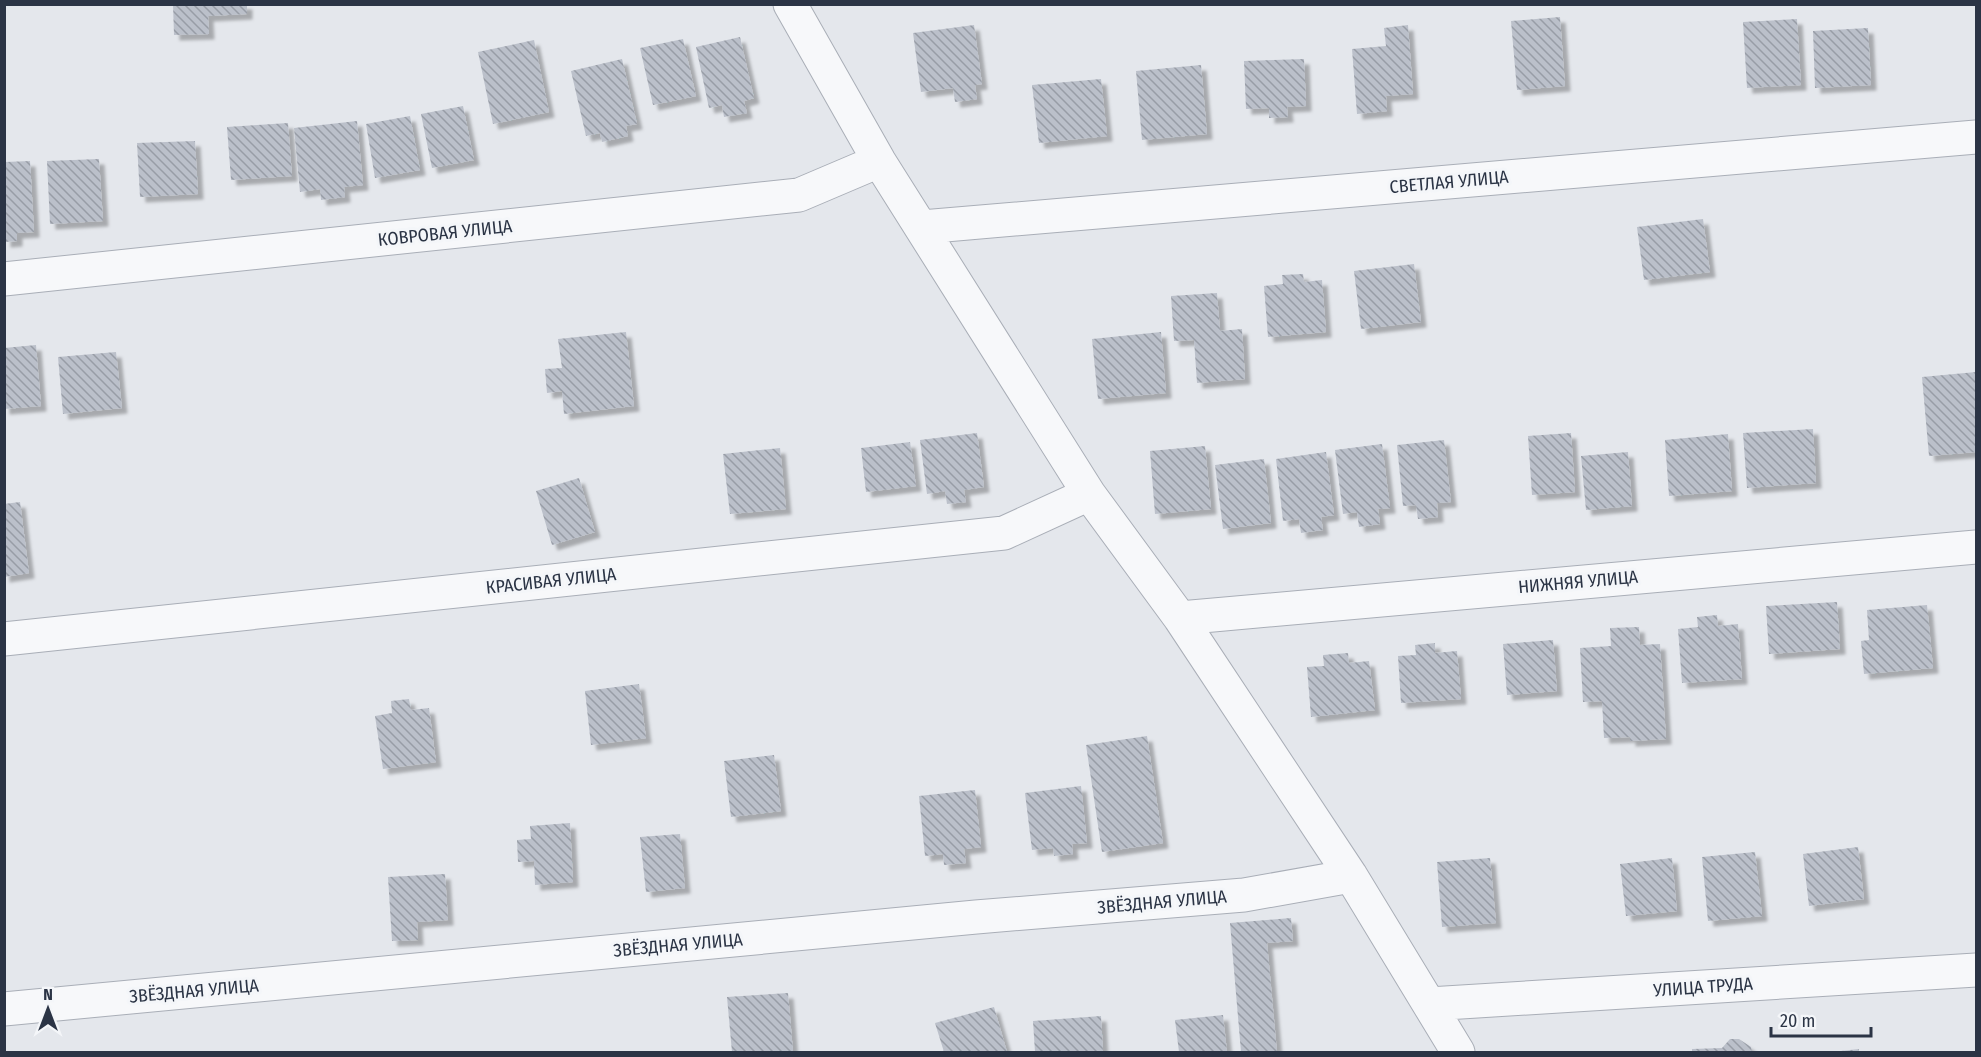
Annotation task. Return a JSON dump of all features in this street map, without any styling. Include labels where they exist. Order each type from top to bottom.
[{"type":"street","points":[[790,4],[879,161],[1089,494],[1180,618],[1351,876],[1458,1053]]},
{"type":"street","name":"СВЕТЛАЯ УЛИЦА","points":[[922,226],[1977,137]]},
{"type":"street","name":"КОВРОВАЯ УЛИЦА","points":[[4,279],[799,195],[879,161]]},
{"type":"street","name":"КРАСИВАЯ УЛИЦА","points":[[4,639],[1004,533],[1089,494]]},
{"type":"street","name":"НИЖНЯЯ УЛИЦА","points":[[1180,618],[1977,547]]},
{"type":"street","name":"ЗВЁЗДНАЯ УЛИЦА","points":[[4,1009],[976,917],[1244,895],[1351,876]]},
{"type":"street","name":"УЛИЦА ТРУДА","points":[[1429,1004],[1977,970]]},
{"type":"building","points":[[173,4],[247,4],[247,14],[208,16],[209,34],[174,35]]},
{"type":"building","points":[[1560,17],[1565,86],[1517,90],[1511,21]]},
{"type":"building","points":[[1797,19],[1801,85],[1747,88],[1743,22]]},
{"type":"building","points":[[974,25],[982,84],[975,85],[977,99],[955,102],[953,88],[921,92],[913,33]]},
{"type":"building","points":[[1408,25],[1413,94],[1386,96],[1387,111],[1357,114],[1352,49],[1386,46],[1384,28]]},
{"type":"building","points":[[1868,28],[1871,85],[1815,88],[1813,31]]},
{"type":"building","points":[[740,37],[754,98],[744,101],[747,113],[724,117],[722,105],[709,108],[696,47]]},
{"type":"building","points":[[683,39],[696,96],[653,105],[640,48]]},
{"type":"building","points":[[534,40],[549,112],[493,124],[478,52]]},
{"type":"building","points":[[622,59],[637,124],[626,126],[628,136],[602,142],[600,133],[586,136],[571,71]]},
{"type":"building","points":[[1304,59],[1306,106],[1287,107],[1288,117],[1269,118],[1269,108],[1246,109],[1244,61]]},
{"type":"building","points":[[1201,65],[1207,134],[1142,140],[1136,71]]},
{"type":"building","points":[[1101,79],[1107,136],[1039,143],[1032,85]]},
{"type":"building","points":[[463,106],[474,160],[432,168],[421,114]]},
{"type":"building","points":[[410,116],[420,170],[375,178],[366,124]]},
{"type":"building","points":[[357,121],[363,185],[344,187],[345,197],[321,200],[320,189],[300,192],[294,128]]},
{"type":"building","points":[[288,123],[292,176],[231,180],[227,127]]},
{"type":"building","points":[[195,141],[198,194],[140,197],[137,143]]},
{"type":"building","points":[[99,159],[103,221],[50,224],[47,161]]},
{"type":"building","points":[[30,161],[34,232],[17,233],[17,241],[5,242],[5,162]]},
{"type":"building","points":[[1703,219],[1710,272],[1644,280],[1637,227]]},
{"type":"building","points":[[1414,264],[1421,322],[1361,329],[1354,271]]},
{"type":"building","points":[[1303,274],[1304,282],[1322,280],[1326,332],[1268,337],[1264,286],[1283,284],[1282,275]]},
{"type":"building","points":[[1217,293],[1220,331],[1242,329],[1245,379],[1197,383],[1194,340],[1174,341],[1171,296]]},
{"type":"building","points":[[626,332],[634,406],[564,414],[562,391],[547,393],[545,369],[562,368],[558,339]]},
{"type":"building","points":[[1161,332],[1166,393],[1098,399],[1092,339]]},
{"type":"building","points":[[36,345],[41,406],[4,409],[4,348]]},
{"type":"building","points":[[116,352],[122,408],[63,414],[58,357]]},
{"type":"building","points":[[1976,372],[1976,452],[1929,456],[1922,377]]},
{"type":"building","points":[[1813,429],[1816,483],[1747,488],[1743,433]]},
{"type":"building","points":[[977,433],[984,487],[964,490],[966,502],[947,504],[945,491],[927,494],[920,440]]},
{"type":"building","points":[[1571,433],[1575,492],[1532,495],[1528,436]]},
{"type":"building","points":[[1728,434],[1732,491],[1669,496],[1665,440]]},
{"type":"building","points":[[1444,440],[1451,502],[1437,503],[1438,517],[1418,519],[1416,505],[1403,506],[1397,445]]},
{"type":"building","points":[[910,442],[916,486],[866,492],[861,448]]},
{"type":"building","points":[[1382,444],[1390,508],[1378,509],[1380,524],[1359,527],[1357,512],[1343,514],[1335,450]]},
{"type":"building","points":[[1205,446],[1211,509],[1155,514],[1150,451]]},
{"type":"building","points":[[780,448],[786,509],[730,514],[723,454]]},
{"type":"building","points":[[1326,452],[1334,515],[1321,517],[1323,530],[1301,533],[1299,519],[1283,521],[1276,459]]},
{"type":"building","points":[[1628,452],[1632,506],[1586,510],[1581,456]]},
{"type":"building","points":[[1264,459],[1271,523],[1223,529],[1215,465]]},
{"type":"building","points":[[579,478],[595,532],[552,545],[536,491]]},
{"type":"building","points":[[20,502],[29,573],[4,577],[4,504]]},
{"type":"building","points":[[1837,602],[1840,649],[1769,654],[1766,606]]},
{"type":"building","points":[[1927,605],[1933,668],[1864,674],[1861,641],[1869,640],[1867,610]]},
{"type":"building","points":[[1717,615],[1718,626],[1738,624],[1742,679],[1682,683],[1678,629],[1698,627],[1697,617]]},
{"type":"building","points":[[1639,627],[1640,645],[1660,644],[1666,739],[1630,741],[1630,737],[1604,738],[1602,701],[1583,702],[1580,648],[1611,646],[1610,628]]},
{"type":"building","points":[[1553,640],[1557,691],[1507,695],[1503,644]]},
{"type":"building","points":[[1435,643],[1435,653],[1457,651],[1461,699],[1401,703],[1398,656],[1416,655],[1415,645]]},
{"type":"building","points":[[1348,653],[1349,663],[1369,661],[1375,710],[1311,717],[1307,667],[1324,666],[1323,655]]},
{"type":"building","points":[[639,684],[646,738],[591,745],[585,691]]},
{"type":"building","points":[[409,699],[411,710],[429,708],[436,762],[383,769],[375,716],[392,713],[391,701]]},
{"type":"building","points":[[1147,736],[1163,843],[1102,852],[1086,745]]},
{"type":"building","points":[[774,755],[781,811],[731,817],[724,761]]},
{"type":"building","points":[[1081,786],[1087,843],[1072,844],[1073,854],[1054,856],[1053,848],[1032,850],[1025,793]]},
{"type":"building","points":[[975,790],[981,847],[964,849],[966,863],[944,865],[943,854],[925,856],[919,796]]},
{"type":"building","points":[[570,823],[573,882],[535,885],[534,861],[518,862],[517,840],[531,839],[530,826]]},
{"type":"building","points":[[680,834],[685,888],[646,892],[640,837]]},
{"type":"building","points":[[1858,847],[1864,899],[1809,906],[1803,854]]},
{"type":"building","points":[[1755,852],[1762,916],[1708,921],[1702,857]]},
{"type":"building","points":[[1490,858],[1496,923],[1442,927],[1437,862]]},
{"type":"building","points":[[1672,858],[1677,911],[1626,916],[1620,864]]},
{"type":"building","points":[[445,874],[448,920],[417,922],[418,940],[392,941],[388,877]]},
{"type":"building","points":[[1291,918],[1293,941],[1267,943],[1277,1052],[1241,1052],[1230,923]]},
{"type":"building","points":[[788,993],[793,1052],[732,1052],[727,997]]},
{"type":"building","points":[[994,1007],[1007,1052],[944,1052],[935,1023]]},
{"type":"building","points":[[1223,1015],[1227,1052],[1179,1052],[1175,1020]]},
{"type":"building","points":[[1101,1016],[1103,1052],[1035,1052],[1033,1021]]},
{"type":"building","points":[[1730,1039],[1739,1039],[1751,1047],[1752,1052],[1692,1052],[1692,1049],[1722,1048]]},
{"type":"building","points":[[1859,1049],[1859,1052],[1841,1052],[1841,1051]]}]
